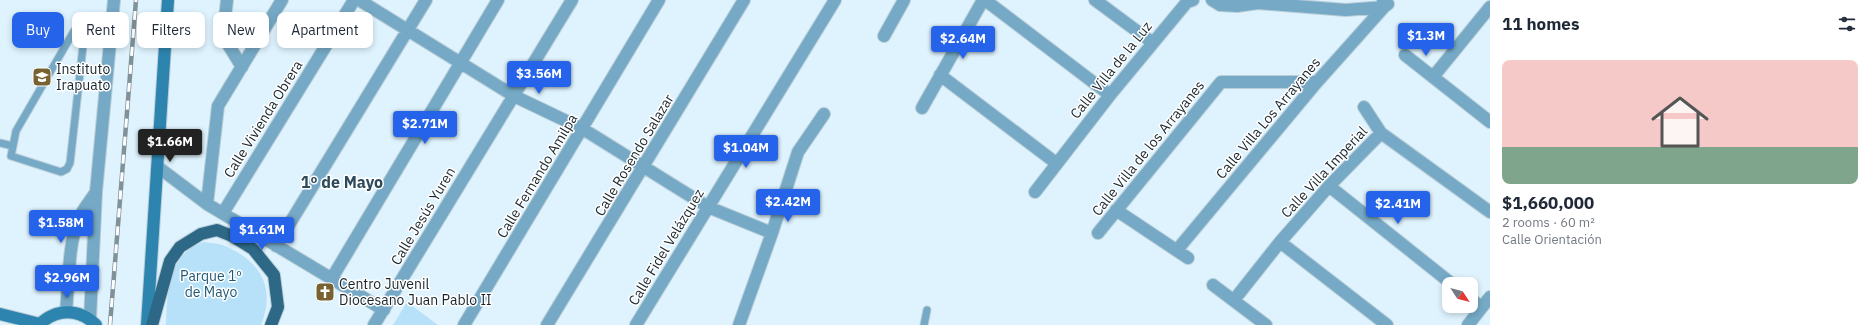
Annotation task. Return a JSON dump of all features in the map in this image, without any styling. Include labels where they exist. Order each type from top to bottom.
[{"type":"main road","points":[[152,325],[170,262],[180,247],[201,234],[217,230],[232,236],[254,249],[274,275],[278,308],[271,325]]},
{"type":"street","points":[[0,314],[40,325],[52,315],[66,311],[74,312],[93,322],[96,192],[114,0]]},
{"type":"street","points":[[147,325],[168,0]]},
{"type":"street","points":[[227,0],[223,36],[242,67]]},
{"type":"street","points":[[207,204],[218,106],[282,0]]},
{"type":"street","name":"Calle Vivienda Obrera","points":[[223,213],[354,0]]},
{"type":"street","points":[[358,0],[514,96],[583,129],[708,207],[772,233]]},
{"type":"street","points":[[276,246],[426,0]]},
{"type":"street","points":[[332,278],[498,0]]},
{"type":"street","name":"Calle Jesús Yuren","points":[[374,325],[572,0]]},
{"type":"street","name":"Calle Fernando Amilpa","points":[[464,325],[583,129],[659,0]]},
{"type":"street","name":"Calle Rosendo Salazar","points":[[547,325],[744,0]]},
{"type":"street","name":"Calle Fidel Velázquez","points":[[636,325],[835,0]]},
{"type":"street","points":[[884,36],[904,0]]},
{"type":"street","points":[[922,108],[984,0],[1110,95]]},
{"type":"street","points":[[1095,0],[1153,43]]},
{"type":"street","points":[[1212,0],[1220,5],[1238,6],[1258,2],[1346,10],[1386,2]]},
{"type":"street","name":"Calle Villa de la Luz","points":[[1034,192],[1110,95],[1189,1]]},
{"type":"street","name":"Calle Villa Los Arrayanes","points":[[1177,250],[1317,82],[1386,2]]},
{"type":"street","points":[[1433,77],[1490,8]]},
{"type":"street","points":[[1405,55],[1490,122]]},
{"type":"street","points":[[940,75],[1056,163]]},
{"type":"street","name":"Calle Villa de los Arrayanes","points":[[1098,232],[1221,82],[1317,82]]},
{"type":"street","points":[[1364,107],[1381,133]]},
{"type":"street","points":[[739,325],[772,233],[798,152],[824,114]]},
{"type":"street","name":"Calle Villa Imperial","points":[[1234,300],[1280,242],[1329,186],[1381,133],[1490,212]]},
{"type":"street","points":[[158,167],[207,204],[384,310]]},
{"type":"street","points":[[1329,186],[1443,277]]},
{"type":"street","points":[[66,311],[72,250],[78,221],[86,205],[96,192]]},
{"type":"street","points":[[1116,210],[1188,258]]},
{"type":"street","points":[[1280,242],[1387,325]]},
{"type":"street","points":[[1213,285],[1266,325]]},
{"type":"street","points":[[1468,325],[1490,297]]},
{"type":"lane","points":[[74,31],[81,33],[84,37],[70,163],[67,169],[62,172],[11,156],[13,146],[16,131],[74,31]]},
{"type":"lane","points":[[0,143],[13,146]]},
{"type":"lane","points":[[924,325],[927,310]]},
{"type":"green space","name":"Parque 1º de Mayo","points":[[204,242],[223,245],[237,252],[256,268],[266,288],[267,300],[261,325],[166,325],[169,288],[176,265],[183,255],[192,247]]},
{"type":"green space","points":[[407,302],[438,325],[393,325]]},
{"type":"railway","points":[[110,325],[136,0]]},
{"type":"place","name":"Instituto Irapuato","points":[[42,77]]},
{"type":"place","name":"Centro Juvenil Diocesano Juan Pablo II","points":[[325,292]]},
{"type":"district","name":"1º de Mayo","points":[[342,182]]}]
